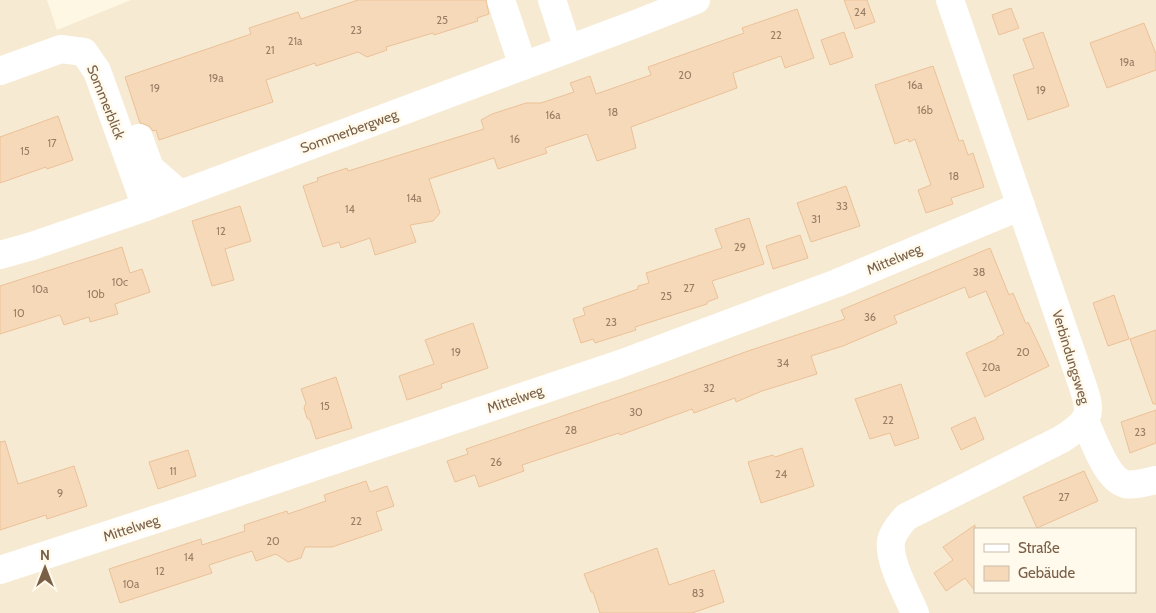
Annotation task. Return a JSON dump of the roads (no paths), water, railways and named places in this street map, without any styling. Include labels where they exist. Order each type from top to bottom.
[{"type":"street","points":[[501,0],[523,66]]},
{"type":"street","points":[[552,0],[568,49]]},
{"type":"street","name":"Sommerbergweg","points":[[0,255],[146,207],[696,0]]},
{"type":"street","name":"Verbindungsweg","points":[[915,613],[892,556],[892,540],[902,521],[906,517],[1060,440],[1077,430],[1085,421],[1088,413],[1088,401],[950,0]]},
{"type":"street","name":"Sommerblick","points":[[0,71],[61,49],[84,52],[97,71],[146,207]]},
{"type":"street","points":[[126,98],[150,168],[180,194]]},
{"type":"street","name":"Mittelweg","points":[[0,570],[620,364],[837,283],[1021,206]]},
{"type":"street","points":[[1085,421],[1107,469],[1114,478],[1125,484],[1156,480]]}]
